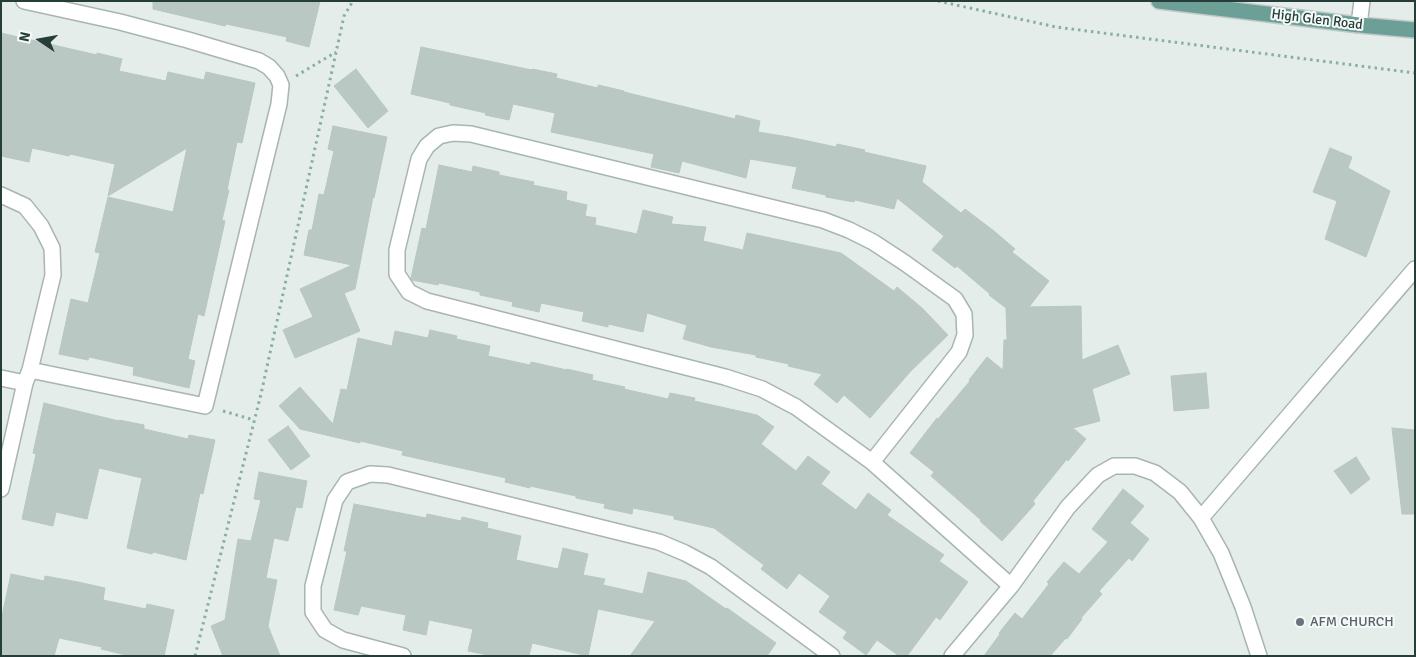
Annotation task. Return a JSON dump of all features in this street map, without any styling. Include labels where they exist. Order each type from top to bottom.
[{"type":"main road","name":"High Glen Road","points":[[1159,1],[1415,30]]},
{"type":"street","points":[[1,378],[27,377],[205,406],[280,104],[281,85],[277,76],[269,67],[259,61],[163,33],[24,1]]},
{"type":"street","points":[[1359,25],[1362,1]]},
{"type":"street","points":[[872,462],[959,352],[965,335],[964,314],[955,298],[873,242],[849,230],[814,218],[472,134],[454,133],[439,136],[426,146],[419,159],[397,250],[397,274],[409,292],[427,302],[725,377],[762,389],[796,407],[872,462],[1010,586]]},
{"type":"street","points":[[1,195],[25,206],[41,226],[52,248],[53,275],[1,489]]},
{"type":"street","points":[[1201,518],[1415,269]]},
{"type":"street","points":[[952,656],[1010,586],[1068,507],[1098,475],[1114,466],[1135,466],[1155,473],[1180,492],[1201,518],[1220,553],[1259,656]]},
{"type":"street","points":[[403,656],[343,640],[325,630],[313,612],[313,586],[335,500],[347,482],[370,474],[388,475],[659,542],[711,567],[832,656]]},
{"type":"path","points":[[195,656],[254,420],[344,16],[353,1]]},
{"type":"path","points":[[938,1],[1056,27],[1415,73]]},
{"type":"path","points":[[281,85],[336,52]]},
{"type":"path","points":[[205,406],[254,420]]},
{"type":"building","points":[[153,1],[320,1],[309,47],[286,41],[287,37],[226,24],[225,26],[153,9]]},
{"type":"building","points":[[1,33],[122,59],[119,71],[166,81],[168,72],[204,80],[206,72],[255,83],[242,143],[237,142],[222,220],[225,221],[204,316],[198,314],[188,359],[195,361],[189,388],[133,375],[134,367],[89,357],[88,360],[59,354],[71,299],[88,303],[100,253],[95,252],[108,197],[173,212],[187,148],[108,196],[115,164],[32,148],[29,162],[1,156]]},
{"type":"building","points":[[421,47],[557,74],[556,78],[598,88],[598,85],[735,119],[736,115],[760,121],[758,132],[836,147],[837,144],[926,166],[922,182],[961,213],[965,209],[994,231],[1015,249],[1012,252],[1049,281],[1029,307],[1081,306],[1082,360],[1118,345],[1130,374],[1092,389],[1100,421],[1073,428],[1086,439],[1033,501],[1035,504],[1002,541],[931,476],[934,472],[910,453],[937,418],[970,381],[987,357],[1003,370],[1004,340],[1007,340],[1006,308],[957,266],[955,268],[932,250],[944,236],[897,198],[894,209],[855,200],[854,202],[826,197],[826,195],[792,188],[797,167],[750,159],[746,178],[682,161],[679,173],[651,167],[654,154],[551,132],[555,113],[513,104],[509,120],[411,94]]},
{"type":"building","points":[[356,69],[388,111],[368,128],[334,86]]},
{"type":"building","points":[[333,126],[387,137],[355,289],[344,293],[360,331],[295,358],[283,330],[313,317],[300,289],[352,265],[304,255],[309,230],[312,230],[319,194],[324,195],[334,151],[328,149]]},
{"type":"building","points":[[1330,148],[1352,157],[1348,168],[1390,191],[1366,257],[1325,239],[1337,201],[1313,192]]},
{"type":"building","points":[[439,165],[472,172],[473,166],[499,172],[499,175],[534,182],[533,185],[567,192],[566,200],[587,205],[585,216],[596,218],[595,225],[637,234],[643,210],[673,217],[671,224],[706,227],[703,241],[743,250],[747,233],[841,253],[894,291],[897,287],[922,308],[948,335],[910,372],[870,418],[844,395],[837,403],[814,384],[822,374],[756,357],[756,355],[711,347],[683,339],[687,325],[647,313],[643,332],[608,324],[608,327],[582,321],[584,312],[541,303],[539,312],[512,306],[513,302],[480,295],[480,292],[439,283],[438,285],[412,280],[422,228],[426,229]]},
{"type":"building","points":[[430,330],[457,336],[456,339],[490,346],[488,356],[530,365],[531,362],[567,369],[593,375],[592,380],[625,387],[624,389],[668,399],[670,393],[695,398],[694,401],[757,415],[774,427],[761,444],[796,471],[808,456],[830,472],[821,484],[856,510],[868,493],[891,510],[887,515],[944,555],[939,561],[968,582],[940,620],[936,617],[907,656],[899,656],[877,640],[866,655],[843,638],[847,632],[819,612],[830,596],[799,573],[787,589],[761,569],[764,565],[714,528],[674,519],[674,516],[633,508],[632,514],[604,508],[605,504],[576,498],[576,496],[530,486],[530,488],[505,482],[506,478],[402,455],[403,451],[300,429],[279,406],[300,387],[333,424],[341,389],[347,390],[358,338],[392,346],[395,331],[428,338]]},
{"type":"building","points":[[1206,373],[1209,408],[1174,411],[1171,376]]},
{"type":"building","points":[[44,403],[144,425],[144,429],[188,439],[189,435],[215,440],[203,494],[200,493],[186,560],[127,548],[142,478],[99,468],[87,519],[56,512],[53,526],[22,519],[36,454],[33,453]]},
{"type":"building","points":[[288,426],[310,456],[291,470],[268,440]]},
{"type":"building","points":[[1392,428],[1415,430],[1415,514],[1402,514]]},
{"type":"building","points":[[1356,457],[1370,479],[1351,494],[1334,471]]},
{"type":"building","points":[[259,472],[307,481],[302,508],[296,507],[288,541],[274,538],[266,578],[277,580],[268,626],[280,656],[223,656],[211,626],[225,620],[238,539],[251,541],[261,500],[254,499]]},
{"type":"building","points":[[1123,489],[1144,506],[1130,523],[1149,539],[1132,561],[1129,558],[1099,591],[1102,594],[1081,618],[1067,639],[1050,656],[984,656],[1015,613],[1022,619],[1049,584],[1047,582],[1064,562],[1079,574],[1108,542],[1092,529]]},
{"type":"building","points":[[354,504],[426,518],[427,514],[461,521],[462,517],[488,523],[487,528],[521,536],[516,560],[558,569],[563,548],[588,554],[583,575],[605,579],[603,585],[643,594],[648,572],[686,581],[776,643],[767,656],[630,656],[655,621],[598,609],[588,656],[532,643],[529,656],[493,656],[468,651],[473,629],[429,620],[426,635],[403,630],[406,615],[361,606],[358,615],[334,610],[347,551],[344,551]]},
{"type":"building","points":[[11,574],[44,581],[45,576],[78,582],[105,588],[103,600],[146,609],[147,604],[174,610],[164,656],[130,656],[101,649],[102,647],[59,638],[54,656],[1,656],[1,621]]},
{"type":"place","name":"AFM CHURCH","points":[[1300,622]]}]
